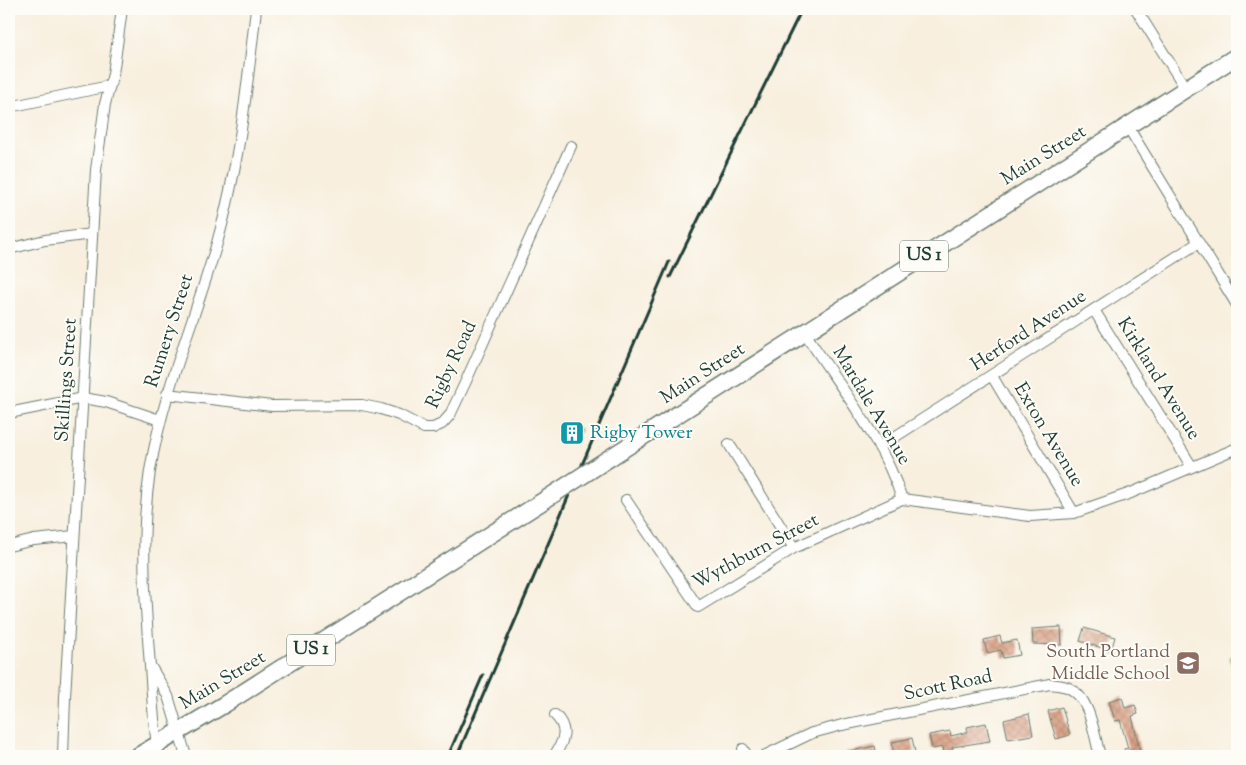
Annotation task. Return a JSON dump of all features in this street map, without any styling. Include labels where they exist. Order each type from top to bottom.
[{"type":"main road","name":"Main Street","points":[[138,756],[226,704],[1186,89],[1235,62]]},
{"type":"street","name":"Skillings Street","points":[[63,756],[74,536],[97,162],[122,9]]},
{"type":"street","name":"Rumery Street","points":[[157,745],[151,708],[150,666],[143,574],[144,536],[150,470],[167,394],[215,250],[227,203],[245,110],[256,9]]},
{"type":"street","points":[[1136,9],[1186,89]]},
{"type":"street","points":[[9,107],[109,86]]},
{"type":"street","points":[[1128,127],[1237,305]]},
{"type":"street","name":"Rigby Road","points":[[167,394],[272,406],[362,405],[399,415],[424,428],[433,428],[442,424],[450,415],[466,381],[571,146]]},
{"type":"street","points":[[9,249],[45,240],[92,234]]},
{"type":"street","name":"Herford Avenue","points":[[879,447],[1198,243]]},
{"type":"street","name":"Kirkland Avenue","points":[[1094,310],[1192,467]]},
{"type":"street","name":"Mardale Avenue","points":[[805,332],[879,447],[894,475],[902,500]]},
{"type":"street","name":"Exton Avenue","points":[[992,376],[1074,513]]},
{"type":"street","points":[[9,413],[83,398],[106,402],[160,420]]},
{"type":"street","points":[[728,444],[794,548]]},
{"type":"street","points":[[902,500],[1030,516],[1074,513],[1131,493],[1237,448]]},
{"type":"street","name":"Wythburn Street","points":[[626,500],[698,607],[794,548],[902,500]]},
{"type":"street","points":[[9,546],[34,540],[74,536]]},
{"type":"street","name":"Rumery Street","points":[[150,666],[168,696],[186,756]]},
{"type":"street","name":"Scott Road","points":[[764,756],[812,733],[834,727],[1050,684],[1068,687],[1077,692],[1084,702],[1100,756]]},
{"type":"street","points":[[554,716],[562,722],[565,732],[562,744],[554,756]]},
{"type":"green space","points":[[1237,655],[1237,687],[1230,657]]},
{"type":"building","name":"Rigby Tower","points":[[569,424],[581,429],[575,442],[564,437]]},
{"type":"building","points":[[1061,627],[1062,645],[1033,644],[1032,629]]},
{"type":"building","points":[[1084,628],[1115,637],[1111,651],[1080,641]]},
{"type":"building","points":[[1000,636],[1002,643],[1017,640],[1020,655],[1003,658],[1001,650],[987,653],[984,640]]},
{"type":"building","points":[[1122,697],[1125,708],[1135,705],[1138,714],[1132,716],[1141,756],[1126,756],[1124,749],[1128,748],[1120,720],[1115,721],[1109,701]]},
{"type":"building","points":[[1062,707],[1070,735],[1056,739],[1048,711]]},
{"type":"building","points":[[1029,714],[1033,735],[1008,739],[1004,720]]},
{"type":"building","points":[[986,723],[990,741],[952,747],[953,752],[944,754],[943,747],[932,749],[929,735],[950,731],[951,736],[968,732],[967,727]]},
{"type":"building","points":[[912,738],[915,752],[894,756],[892,742]]},
{"type":"building","points":[[875,746],[877,756],[846,756],[846,752]]},
{"type":"railway","points":[[670,277],[802,9]]},
{"type":"railway","points":[[457,756],[669,262]]},
{"type":"railway","points":[[448,756],[483,675]]},
{"type":"place","name":"Rigby Tower","points":[[572,433]]},
{"type":"place","name":"South Portland Middle School","points":[[1188,663]]}]
